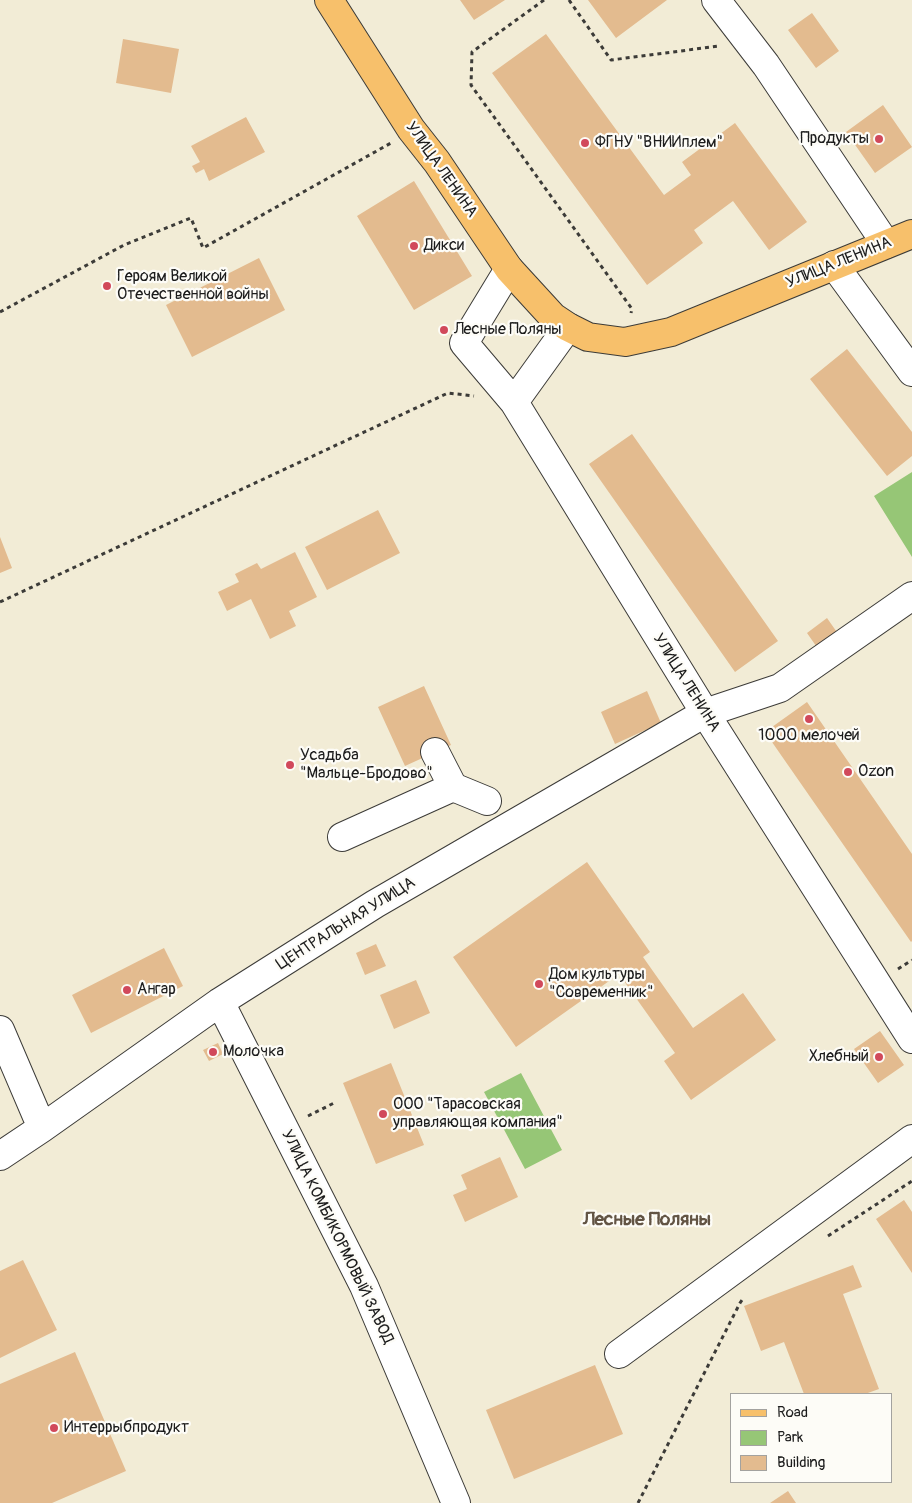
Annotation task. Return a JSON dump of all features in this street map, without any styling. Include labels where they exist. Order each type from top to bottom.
[{"type":"main road","name":"УЛИЦА ЛЕНИНА","points":[[329,0],[411,129],[437,162],[509,269],[553,317],[588,337],[625,342],[671,332],[912,234]]},
{"type":"street","points":[[716,0],[766,65],[886,244]]},
{"type":"street","points":[[834,266],[912,372]]},
{"type":"street","name":"УЛИЦА ЛЕНИНА","points":[[509,269],[464,342],[514,402],[705,713],[912,1039]]},
{"type":"street","points":[[514,402],[568,327]]},
{"type":"street","name":"ЦЕНТРАЛЬНАЯ УЛИЦА","points":[[0,1156],[220,1002],[375,904],[705,713],[780,688],[912,596]]},
{"type":"street","points":[[435,752],[453,787],[488,801]]},
{"type":"street","points":[[342,837],[453,787]]},
{"type":"street","name":"УЛИЦА КОМБИКОРМОВЫЙ ЗАВОД","points":[[220,1002],[364,1286],[456,1503]]},
{"type":"street","points":[[0,1030],[42,1128]]},
{"type":"street","points":[[619,1354],[912,1139]]},
{"type":"path","points":[[544,0],[472,52],[471,85],[632,309],[631,315]]},
{"type":"path","points":[[569,0],[611,60],[748,43]]},
{"type":"path","points":[[0,312],[124,246],[191,218],[204,248],[392,143]]},
{"type":"path","points":[[0,602],[448,393],[514,402]]},
{"type":"path","points":[[302,1119],[336,1102]]},
{"type":"path","points":[[824,1238],[912,1181]]},
{"type":"path","points":[[638,1503],[740,1303],[748,1291]]},
{"type":"green space","points":[[912,472],[912,557],[874,496]]},
{"type":"green space","points":[[521,1073],[562,1150],[525,1169],[484,1092]]},
{"type":"building","points":[[460,0],[505,0],[474,20]]},
{"type":"building","points":[[588,0],[667,0],[616,38]]},
{"type":"building","points":[[812,13],[839,51],[816,68],[788,30]]},
{"type":"building","name":"ФГНУ \"ВНИИплем\"","points":[[546,34],[664,195],[691,175],[682,162],[735,123],[807,222],[769,250],[733,201],[694,230],[703,243],[647,285],[492,73]]},
{"type":"building","points":[[123,39],[179,49],[171,93],[116,83]]},
{"type":"building","name":"Продукты","points":[[883,105],[912,147],[875,173],[846,132]]},
{"type":"building","points":[[246,117],[265,152],[209,181],[204,169],[196,173],[192,166],[200,162],[191,146]]},
{"type":"building","name":"Дикси","points":[[414,181],[472,276],[414,310],[357,216]]},
{"type":"building","points":[[259,258],[285,310],[192,357],[166,305]]},
{"type":"building","points":[[847,349],[912,432],[912,456],[887,476],[810,379]]},
{"type":"building","points":[[632,434],[778,641],[735,672],[589,464]]},
{"type":"building","points":[[378,510],[400,553],[327,590],[305,547]]},
{"type":"building","points":[[0,537],[12,568],[0,573]]},
{"type":"building","points":[[295,552],[317,597],[289,611],[296,626],[270,639],[251,599],[227,611],[218,592],[239,582],[235,574],[257,563],[261,569]]},
{"type":"building","points":[[827,618],[841,638],[821,653],[807,633]]},
{"type":"building","points":[[424,686],[451,745],[405,766],[378,707]]},
{"type":"building","points":[[647,691],[661,723],[615,744],[601,712]]},
{"type":"building","points":[[807,702],[912,854],[911,942],[765,732]]},
{"type":"building","name":"Дом культуры \"Современник\"","points":[[587,862],[650,952],[643,957],[693,1028],[743,993],[776,1040],[691,1100],[664,1061],[675,1053],[619,974],[516,1047],[453,957]]},
{"type":"building","points":[[376,944],[386,966],[365,975],[356,953]]},
{"type":"building","name":"Ангар","points":[[164,948],[183,986],[91,1033],[72,995]]},
{"type":"building","points":[[416,980],[430,1013],[394,1029],[380,995]]},
{"type":"building","name":"Хлебный","points":[[880,1031],[904,1065],[878,1083],[854,1049]]},
{"type":"building","name":"Молочка","points":[[218,1043],[223,1054],[209,1061],[203,1050]]},
{"type":"building","name":"ООО \"Тарасовская управляющая компания\"","points":[[391,1063],[424,1145],[376,1164],[343,1083]]},
{"type":"building","points":[[500,1157],[518,1197],[465,1222],[453,1195],[467,1189],[461,1175]]},
{"type":"building","points":[[904,1200],[912,1212],[912,1273],[876,1219]]},
{"type":"building","points":[[23,1260],[57,1330],[0,1358],[0,1271]]},
{"type":"building","points":[[853,1265],[862,1287],[843,1294],[879,1389],[868,1393],[804,1393],[784,1342],[761,1351],[744,1306]]},
{"type":"building","name":"Интеррыбпродукт","points":[[75,1352],[126,1471],[52,1503],[0,1503],[0,1384]]},
{"type":"building","points":[[595,1365],[623,1434],[514,1479],[486,1410]]},
{"type":"building","points":[[788,1491],[796,1503],[770,1503]]},
{"type":"place","name":"Продукты","points":[[879,139]]},
{"type":"place","name":"ФГНУ \"ВНИИплем\"","points":[[585,143]]},
{"type":"place","name":"Дикси","points":[[414,246]]},
{"type":"place","name":"Героям Великой Отечественной войны","points":[[107,286]]},
{"type":"place","name":"Лесные Поляны","points":[[444,330]]},
{"type":"place","name":"1000 мелочей","points":[[809,719]]},
{"type":"place","name":"Усадьба \"Мальце-Бродово\"","points":[[290,765]]},
{"type":"place","name":"Ozon","points":[[848,772]]},
{"type":"place","name":"Дом культуры \"Современник\"","points":[[539,984]]},
{"type":"place","name":"Ангар","points":[[127,990]]},
{"type":"place","name":"Молочка","points":[[213,1052]]},
{"type":"place","name":"Хлебный","points":[[879,1057]]},
{"type":"place","name":"ООО \"Тарасовская управляющая компания\"","points":[[383,1114]]},
{"type":"place","name":"Интеррыбпродукт","points":[[54,1428]]},
{"type":"district","name":"Лесные Поляны","points":[[647,1220]]}]
